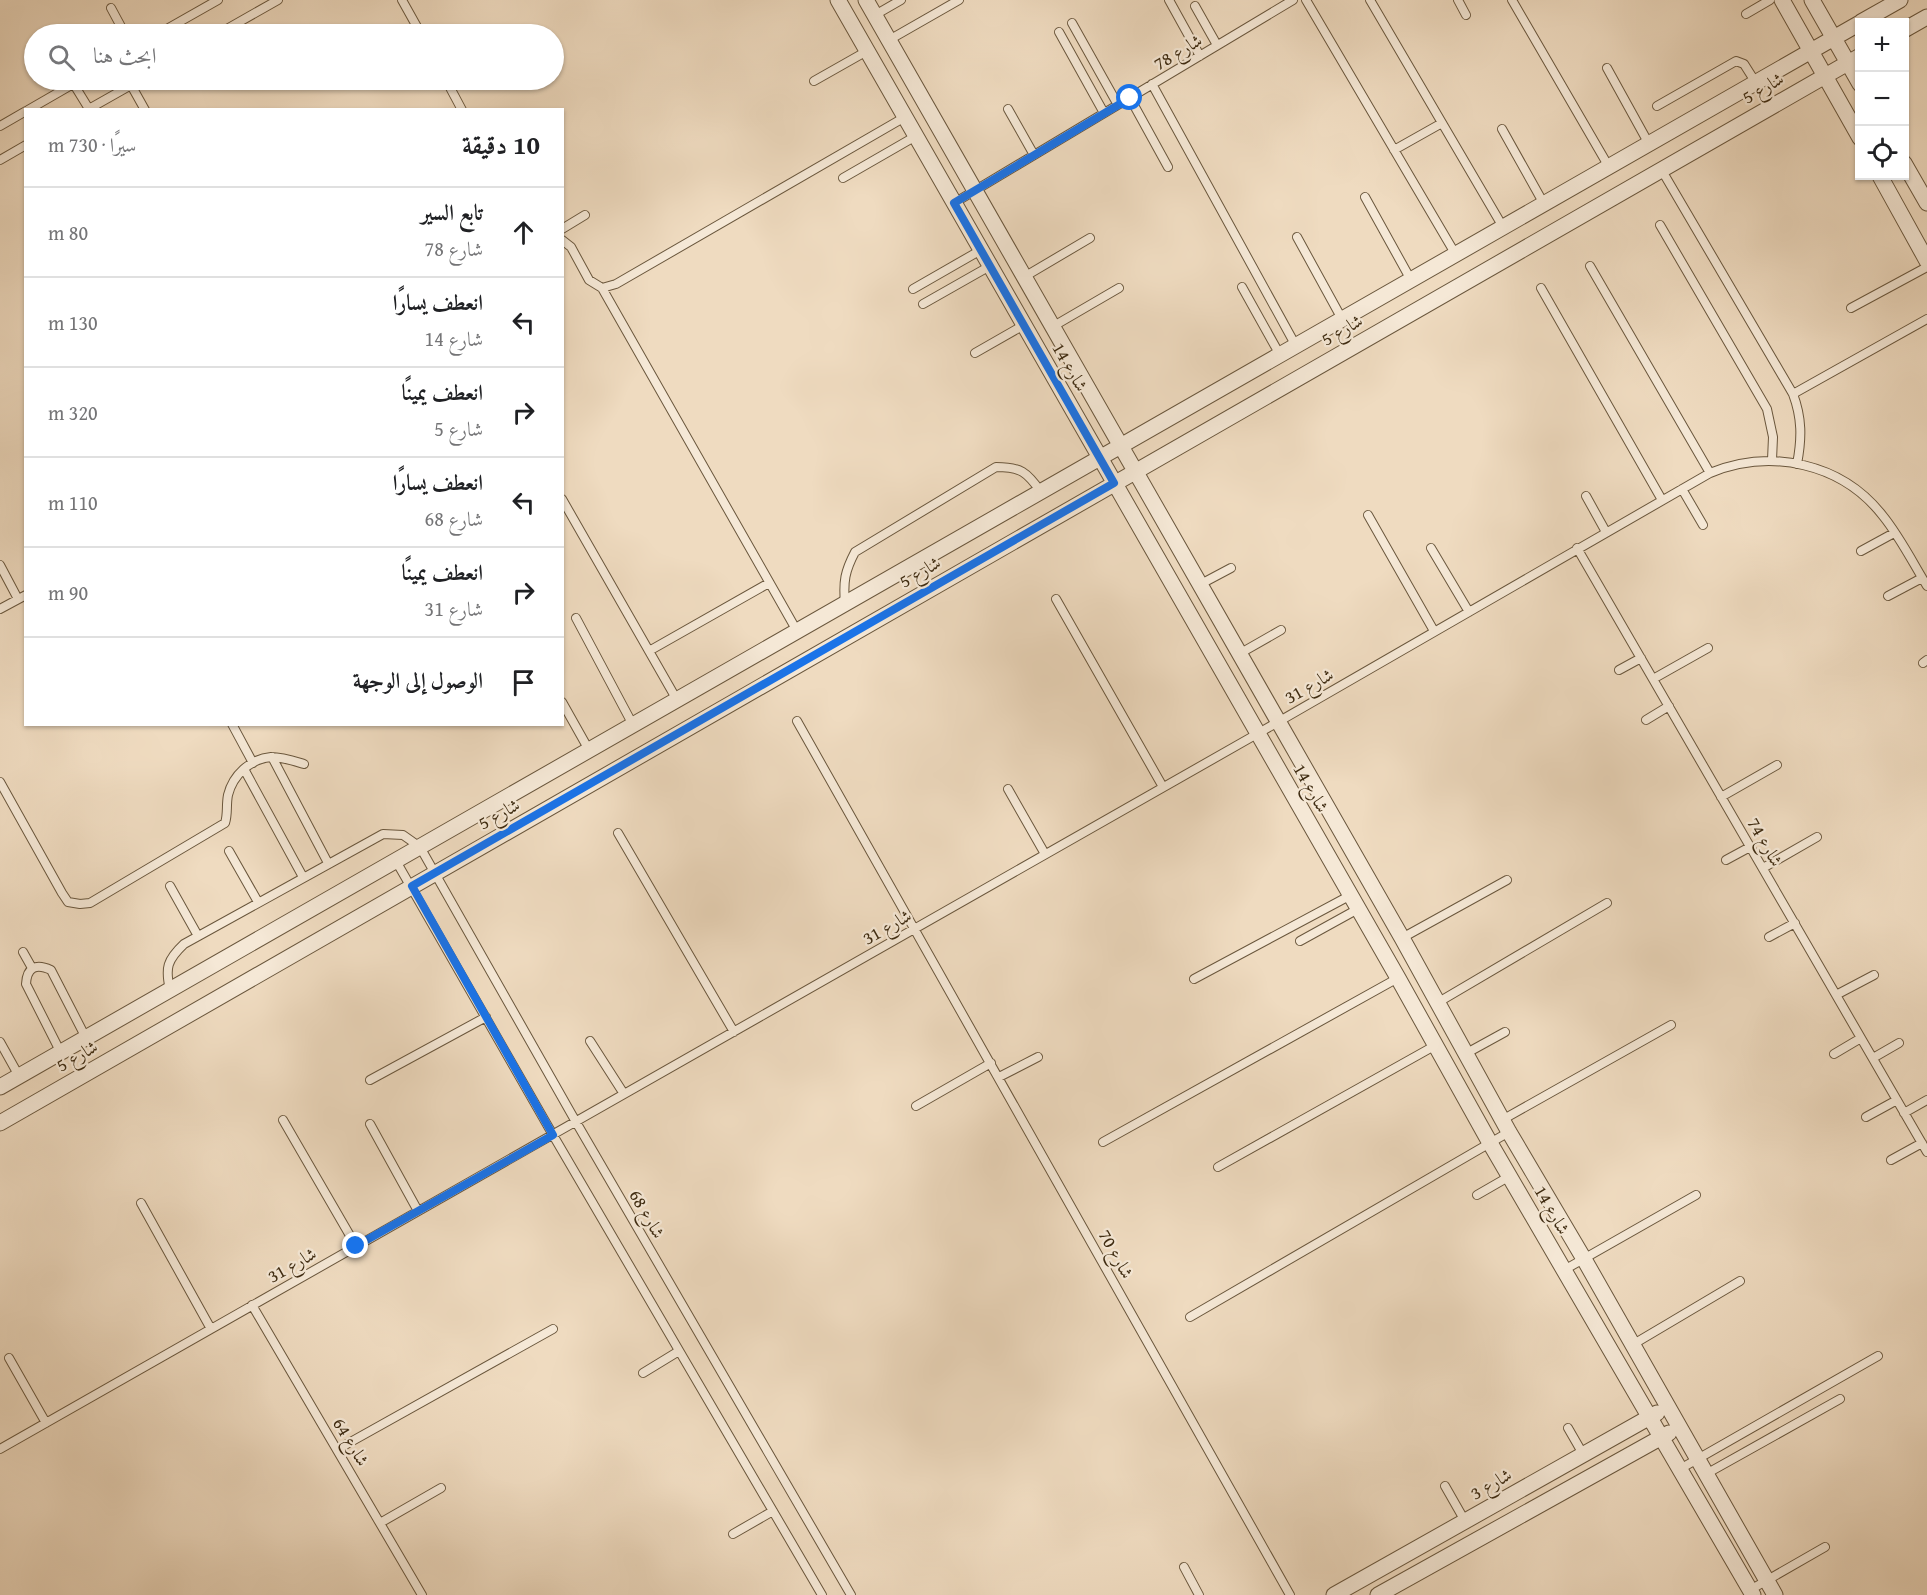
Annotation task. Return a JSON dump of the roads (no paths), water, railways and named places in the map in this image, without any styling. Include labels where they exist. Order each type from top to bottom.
[{"type":"street","name":"شارع 14","points":[[838,0],[1398,978],[1490,1143],[1752,1592]]},
{"type":"street","name":"شارع 14","points":[[866,0],[1775,1595]]},
{"type":"street","points":[[1782,0],[1855,129]]},
{"type":"street","points":[[1812,0],[1834,38],[1853,59]]},
{"type":"street","name":"شارع 5","points":[[1869,18],[1900,0]]},
{"type":"street","points":[[1909,28],[1927,17]]},
{"type":"street","name":"شارع 5","points":[[0,1087],[1855,26]]},
{"type":"street","name":"شارع 5","points":[[0,1123],[1853,59]]},
{"type":"street","points":[[1909,170],[1927,203]]},
{"type":"street","points":[[1882,180],[1927,261]]},
{"type":"street","name":"شارع 3","points":[[1334,1595],[1667,1407]]},
{"type":"street","points":[[1378,1595],[1679,1427]]},
{"type":"lane","points":[[198,0],[203,9]]},
{"type":"lane","points":[[176,24],[218,0]]},
{"type":"lane","points":[[237,24],[278,0]]},
{"type":"lane","points":[[402,0],[415,24]]},
{"type":"lane","points":[[875,15],[902,0]]},
{"type":"lane","points":[[889,40],[959,0]]},
{"type":"lane","points":[[1169,0],[1200,56]]},
{"type":"lane","name":"شارع 78","points":[[954,203],[1200,56],[1283,3],[1293,0]]},
{"type":"lane","points":[[1306,0],[1456,255]]},
{"type":"lane","points":[[1370,0],[1503,227]]},
{"type":"lane","points":[[1458,0],[1466,15]]},
{"type":"lane","points":[[1512,0],[1609,167]]},
{"type":"lane","points":[[1746,14],[1770,0]]},
{"type":"lane","points":[[1195,6],[1217,45]]},
{"type":"lane","points":[[111,8],[120,24]]},
{"type":"lane","points":[[1072,22],[1118,105]]},
{"type":"lane","points":[[1059,32],[1104,113]]},
{"type":"lane","points":[[814,81],[867,51]]},
{"type":"lane","points":[[1657,106],[1736,61],[1744,64],[1756,83]]},
{"type":"lane","points":[[1607,68],[1649,144]]},
{"type":"lane","points":[[1152,84],[1296,346]]},
{"type":"lane","points":[[81,90],[88,108]]},
{"type":"lane","points":[[90,108],[122,90]]},
{"type":"lane","points":[[134,90],[144,108]]},
{"type":"lane","points":[[451,90],[461,108]]},
{"type":"lane","points":[[30,108],[60,91]]},
{"type":"lane","points":[[1130,98],[1168,167]]},
{"type":"lane","points":[[1008,109],[1034,155]]},
{"type":"lane","points":[[0,126],[24,112]]},
{"type":"lane","points":[[602,288],[615,284],[905,117]]},
{"type":"lane","points":[[1394,150],[1442,123]]},
{"type":"lane","points":[[1502,129],[1544,204]]},
{"type":"lane","points":[[843,178],[916,136]]},
{"type":"lane","points":[[0,160],[24,146]]},
{"type":"lane","points":[[1661,169],[1793,394],[1802,428],[1797,464]]},
{"type":"lane","points":[[1365,197],[1411,280]]},
{"type":"lane","points":[[564,228],[585,215]]},
{"type":"lane","points":[[1660,225],[1767,409],[1773,437],[1772,460]]},
{"type":"lane","points":[[1297,237],[1342,319]]},
{"type":"lane","points":[[1024,277],[1090,238]]},
{"type":"lane","points":[[564,242],[571,247],[590,280],[602,288],[797,631]]},
{"type":"lane","points":[[912,289],[981,250]]},
{"type":"lane","points":[[923,304],[990,266]]},
{"type":"lane","points":[[1590,266],[1710,473]]},
{"type":"lane","points":[[1851,308],[1927,267]]},
{"type":"lane","points":[[1242,287],[1280,355]]},
{"type":"lane","points":[[1052,327],[1119,288]]},
{"type":"lane","points":[[1541,288],[1662,500]]},
{"type":"lane","points":[[1793,394],[1927,319]]},
{"type":"lane","points":[[975,353],[1024,325]]},
{"type":"lane","name":"شارع 31","points":[[0,1449],[1257,734],[1710,473],[1740,463],[1772,460],[1817,468],[1854,488],[1870,501],[1884,517],[1927,586]]},
{"type":"lane","points":[[845,604],[843,584],[847,567],[855,552],[996,467],[1014,467],[1029,475],[1041,492]]},
{"type":"lane","points":[[1682,489],[1703,525]]},
{"type":"lane","points":[[1586,496],[1606,532]]},
{"type":"lane","points":[[564,502],[677,700]]},
{"type":"lane","points":[[1368,514],[1434,631]]},
{"type":"lane","points":[[1861,551],[1894,533]]},
{"type":"lane","points":[[1431,548],[1469,612]]},
{"type":"lane","name":"شارع 74","points":[[1577,548],[1927,1152]]},
{"type":"lane","points":[[0,565],[22,597],[0,609]]},
{"type":"lane","points":[[1199,585],[1231,568]]},
{"type":"lane","points":[[1888,596],[1922,578]]},
{"type":"lane","points":[[649,651],[769,584]]},
{"type":"lane","points":[[1056,599],[1163,787]]},
{"type":"lane","points":[[576,618],[633,725]]},
{"type":"lane","points":[[1239,654],[1281,630]]},
{"type":"lane","points":[[1653,679],[1708,648]]},
{"type":"lane","points":[[1619,670],[1641,658]]},
{"type":"lane","points":[[564,706],[589,750]]},
{"type":"lane","points":[[1646,720],[1669,706]]},
{"type":"lane","name":"شارع 70","points":[[797,721],[1290,1595]]},
{"type":"lane","points":[[233,726],[253,762]]},
{"type":"lane","points":[[272,757],[328,863]]},
{"type":"lane","points":[[0,782],[62,893],[68,902],[80,904],[90,903],[225,823],[228,814],[228,797],[233,782],[253,762],[272,757],[304,764]]},
{"type":"lane","points":[[1721,796],[1777,765]]},
{"type":"lane","points":[[244,769],[303,877]]},
{"type":"lane","points":[[1008,789],[1045,854]]},
{"type":"lane","points":[[618,833],[734,1032]]},
{"type":"lane","points":[[170,990],[166,972],[172,956],[184,944],[383,834],[403,835],[420,847]]},
{"type":"lane","points":[[1762,868],[1816,837]]},
{"type":"lane","name":"شارع 68","points":[[420,847],[576,1122],[850,1595]]},
{"type":"lane","points":[[1726,860],[1750,847]]},
{"type":"lane","points":[[230,851],[258,902]]},
{"type":"lane","points":[[396,861],[822,1595]]},
{"type":"lane","points":[[1402,938],[1507,880]]},
{"type":"lane","points":[[170,886],[198,936]]},
{"type":"lane","points":[[1300,941],[1354,902]]},
{"type":"lane","points":[[1194,979],[1354,902]]},
{"type":"lane","points":[[1437,1003],[1607,903]]},
{"type":"lane","points":[[1768,937],[1794,923]]},
{"type":"lane","points":[[23,952],[32,968]]},
{"type":"lane","points":[[61,1053],[26,984],[27,975],[32,968],[42,965],[51,970],[87,1038]]},
{"type":"lane","points":[[1836,995],[1874,975]]},
{"type":"lane","points":[[1103,1142],[1398,978]]},
{"type":"lane","points":[[370,1080],[486,1017]]},
{"type":"lane","points":[[1190,1317],[1490,1143],[1506,1126],[1671,1025]]},
{"type":"lane","points":[[1465,1054],[1505,1032]]},
{"type":"lane","points":[[1834,1054],[1861,1038]]},
{"type":"lane","points":[[590,1041],[624,1094]]},
{"type":"lane","points":[[0,1042],[19,1076]]},
{"type":"lane","points":[[1873,1058],[1899,1043]]},
{"type":"lane","points":[[1218,1167],[1436,1045]]},
{"type":"lane","points":[[999,1077],[1038,1057]]},
{"type":"lane","points":[[916,1106],[991,1063]]},
{"type":"lane","points":[[1866,1118],[1897,1100]]},
{"type":"lane","points":[[1904,1113],[1927,1100]]},
{"type":"lane","points":[[283,1120],[356,1246]]},
{"type":"lane","points":[[370,1124],[418,1211]]},
{"type":"lane","points":[[1891,1160],[1922,1143]]},
{"type":"lane","points":[[1477,1195],[1510,1176]]},
{"type":"lane","points":[[1564,1270],[1696,1195]]},
{"type":"lane","points":[[141,1203],[211,1329]]},
{"type":"lane","points":[[1632,1345],[1740,1281]]},
{"type":"lane","name":"شارع 64","points":[[252,1305],[423,1595]]},
{"type":"lane","points":[[338,1449],[553,1329]]},
{"type":"lane","points":[[643,1373],[679,1351]]},
{"type":"lane","points":[[1680,1468],[1878,1356]]},
{"type":"lane","points":[[9,1358],[46,1423]]},
{"type":"lane","points":[[1706,1474],[1840,1399]]},
{"type":"lane","points":[[1568,1428],[1583,1454]]},
{"type":"lane","points":[[1445,1486],[1465,1521]]},
{"type":"lane","points":[[381,1523],[441,1488]]},
{"type":"lane","points":[[733,1534],[773,1511]]},
{"type":"lane","points":[[1752,1592],[1767,1580],[1825,1547]]},
{"type":"lane","points":[[1184,1567],[1199,1595]]}]
